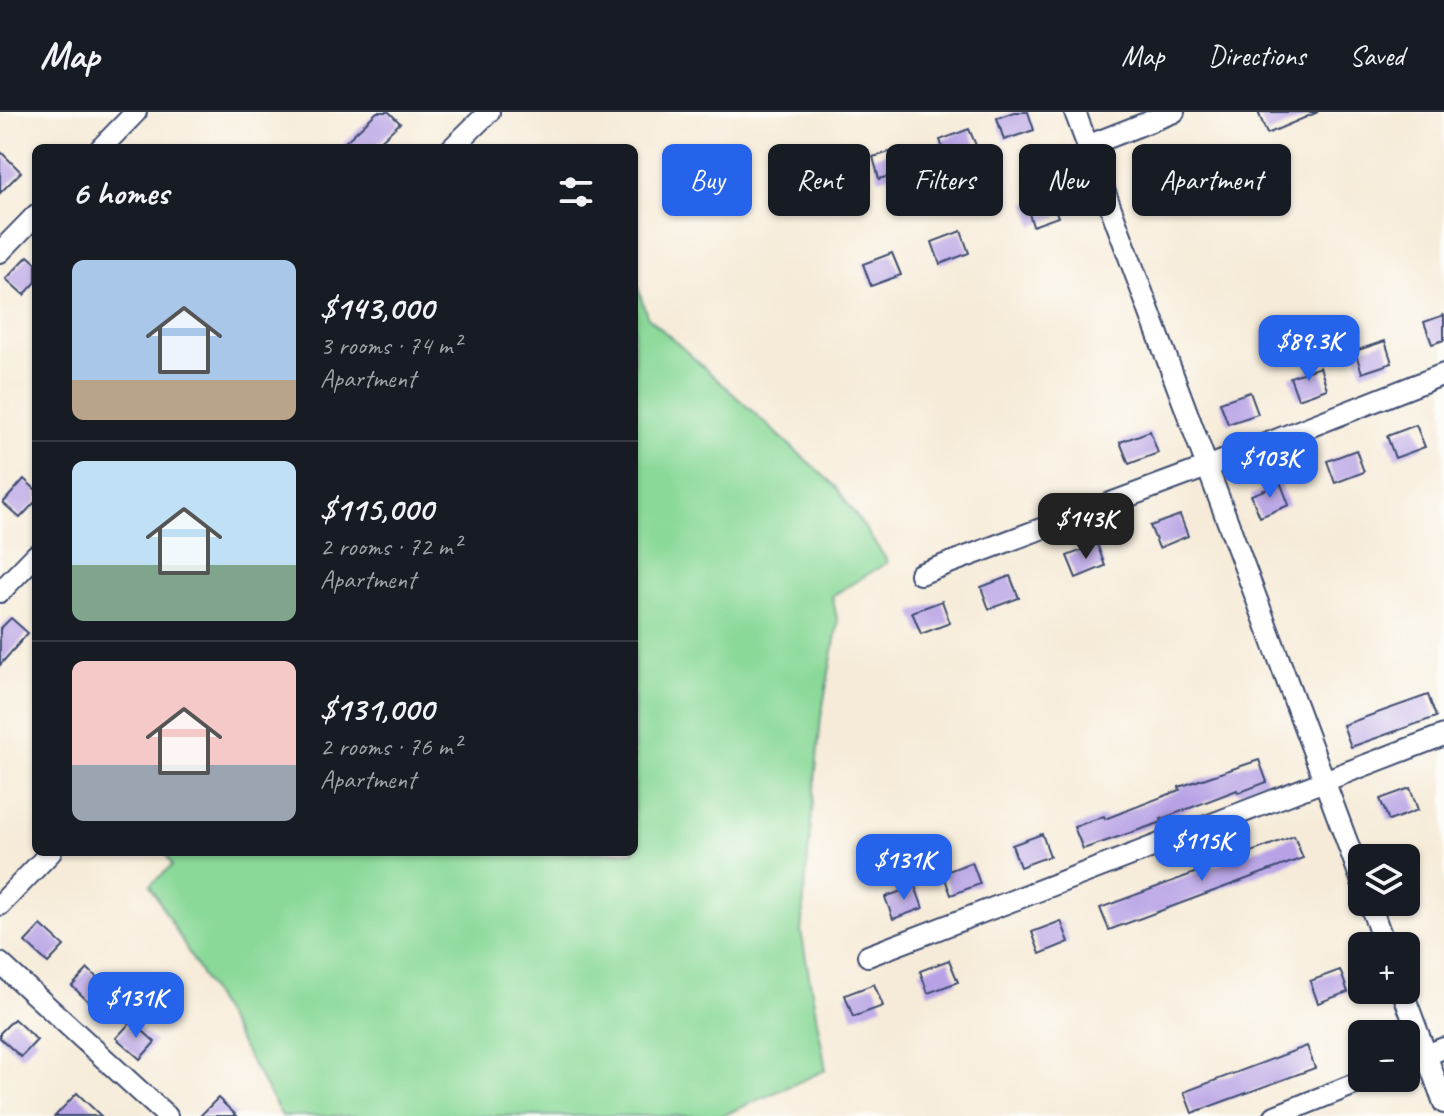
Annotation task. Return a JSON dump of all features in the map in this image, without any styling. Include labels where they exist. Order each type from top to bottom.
[{"type":"street","points":[[105,144],[136,112]]},
{"type":"street","points":[[456,144],[489,112]]},
{"type":"street","points":[[1075,112],[1086,144]]},
{"type":"street","points":[[1092,144],[1174,112]]},
{"type":"street","points":[[1113,216],[1348,844]]},
{"type":"street","points":[[0,252],[32,219]]},
{"type":"street","points":[[920,574],[1444,374]]},
{"type":"street","points":[[0,592],[32,559]]},
{"type":"street","points":[[868,956],[1444,735]]},
{"type":"street","points":[[0,905],[47,856]]},
{"type":"street","points":[[0,963],[167,1116]]},
{"type":"street","points":[[1409,1004],[1435,1052],[1444,1103]]},
{"type":"street","points":[[1275,1116],[1348,1087]]},
{"type":"green space","points":[[638,288],[647,316],[836,487],[888,562],[832,596],[838,623],[821,717],[801,931],[826,1070],[722,1116],[282,1116],[150,885],[172,866],[167,856],[638,856]]},
{"type":"building","points":[[377,112],[389,112],[400,123],[377,144],[343,144]]},
{"type":"building","points":[[1014,112],[1028,112],[1034,130],[1004,140],[997,118]]},
{"type":"building","points":[[1258,112],[1318,112],[1267,134]]},
{"type":"building","points":[[969,129],[975,144],[941,144],[940,140]]},
{"type":"building","points":[[0,151],[21,172],[0,193]]},
{"type":"building","points":[[886,153],[886,177],[879,179],[873,157]]},
{"type":"building","points":[[1030,216],[1058,216],[1058,217],[1033,226]]},
{"type":"building","points":[[961,231],[969,253],[940,264],[932,242]]},
{"type":"building","points":[[892,253],[901,275],[871,286],[863,264]]},
{"type":"building","points":[[28,256],[32,260],[32,286],[24,295],[6,279]]},
{"type":"building","points":[[1444,315],[1444,340],[1432,344],[1424,322]]},
{"type":"building","points":[[1385,341],[1392,363],[1362,373],[1355,351]]},
{"type":"building","points":[[1320,367],[1327,389],[1298,399],[1290,377]]},
{"type":"building","points":[[1250,392],[1258,414],[1228,424],[1220,402]]},
{"type":"building","points":[[1416,425],[1425,447],[1395,458],[1387,436]]},
{"type":"building","points":[[1150,431],[1158,453],[1129,464],[1120,442]]},
{"type":"building","points":[[1356,450],[1364,472],[1335,483],[1327,461]]},
{"type":"building","points":[[24,479],[32,486],[32,505],[20,518],[3,503]]},
{"type":"building","points":[[1281,484],[1289,505],[1260,517],[1251,495]]},
{"type":"building","points":[[1180,515],[1188,536],[1159,548],[1150,526]]},
{"type":"building","points":[[1097,544],[1105,566],[1076,578],[1067,556]]},
{"type":"building","points":[[1010,576],[1019,598],[989,609],[981,587]]},
{"type":"building","points":[[942,601],[950,623],[921,634],[912,612]]},
{"type":"building","points":[[11,618],[28,633],[0,665],[0,629]]},
{"type":"building","points":[[1428,695],[1436,717],[1351,747],[1343,725]]},
{"type":"building","points":[[1259,760],[1267,782],[1238,793],[1237,790],[1161,819],[1162,822],[1083,849],[1074,827],[1104,816],[1105,819],[1180,790],[1179,787]]},
{"type":"building","points":[[1410,788],[1418,810],[1389,821],[1380,799]]},
{"type":"building","points":[[1042,834],[1050,856],[1020,867],[1012,845]]},
{"type":"building","points":[[1294,836],[1303,858],[1109,930],[1100,908]]},
{"type":"building","points":[[972,862],[980,884],[951,895],[943,873]]},
{"type":"building","points":[[915,886],[923,908],[893,919],[885,897]]},
{"type":"building","points":[[1061,921],[1069,942],[1040,954],[1032,932]]},
{"type":"building","points":[[41,925],[64,946],[48,963],[25,942]]},
{"type":"building","points":[[949,960],[958,982],[928,993],[920,971]]},
{"type":"building","points":[[88,969],[111,991],[95,1008],[72,986]]},
{"type":"building","points":[[1340,970],[1348,992],[1318,1003],[1310,981]]},
{"type":"building","points":[[874,984],[883,1006],[853,1017],[845,995]]},
{"type":"building","points":[[14,1019],[37,1040],[21,1057],[0,1038],[0,1033]]},
{"type":"building","points":[[132,1021],[155,1042],[140,1059],[116,1038]]},
{"type":"building","points":[[1307,1046],[1315,1068],[1192,1113],[1184,1092]]},
{"type":"building","points":[[77,1093],[101,1116],[55,1116]]},
{"type":"building","points":[[218,1098],[237,1116],[200,1116]]}]
